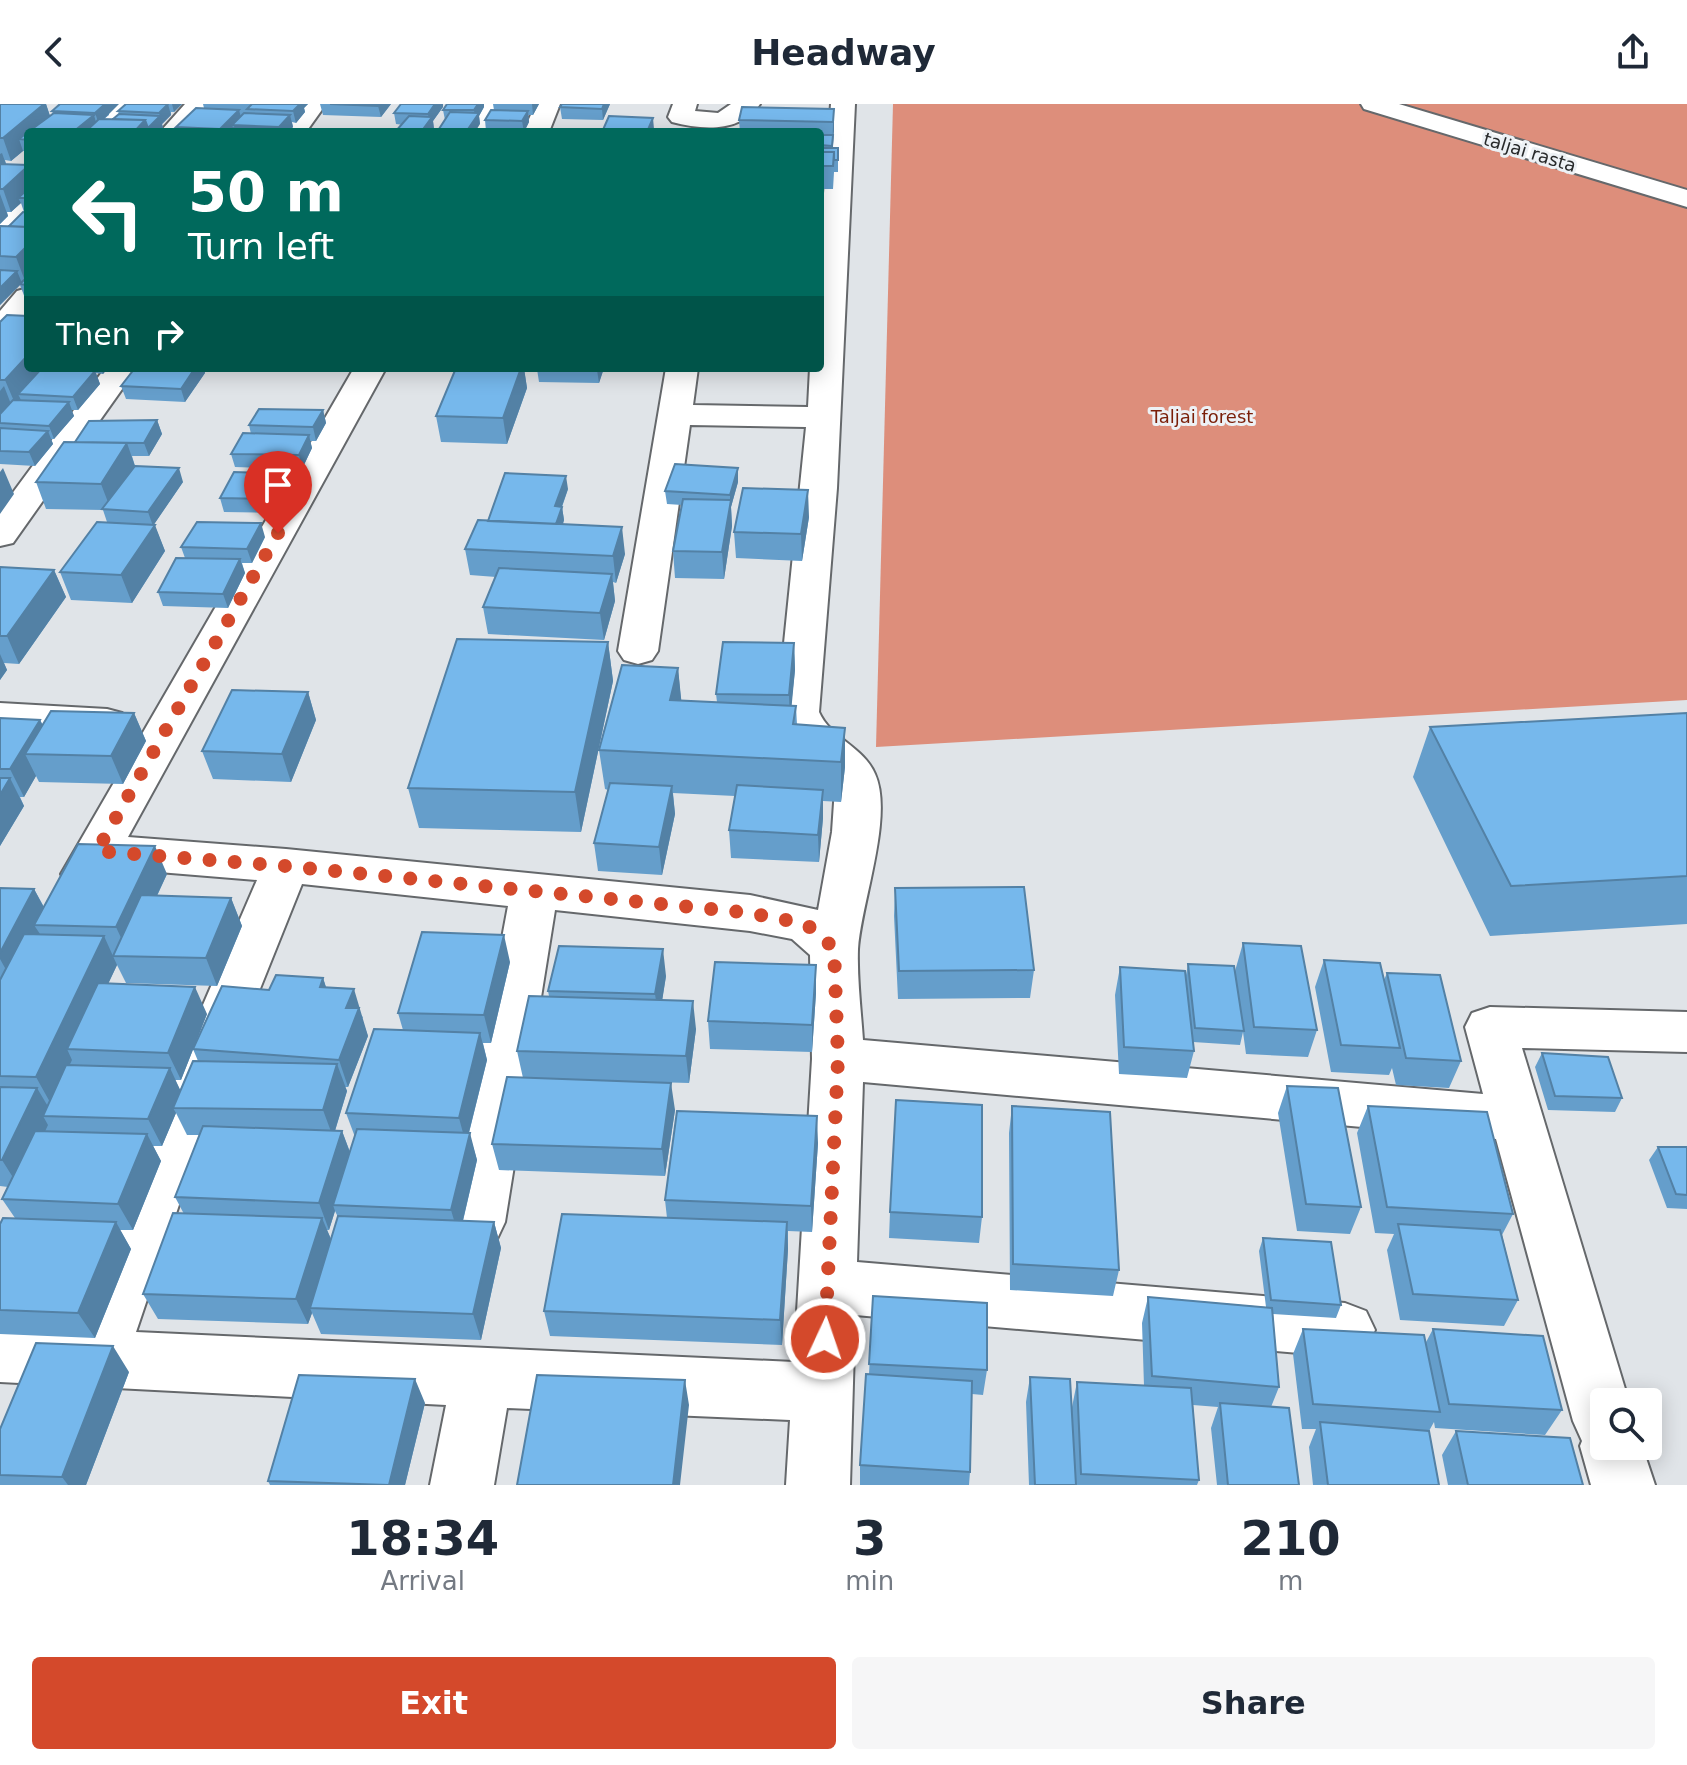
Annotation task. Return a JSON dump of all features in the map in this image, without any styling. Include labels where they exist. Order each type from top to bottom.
[{"type":"street","points":[[104,128],[128,104]]},
{"type":"street","points":[[177,128],[199,104]]},
{"type":"street","points":[[296,128],[314,104]]},
{"type":"street","points":[[484,128],[495,104]]},
{"type":"street","points":[[538,128],[548,104]]},
{"type":"street","points":[[685,104],[681,117],[722,126],[748,104]]},
{"type":"street","points":[[818,1485],[838,1059],[834,948],[854,832],[856,779],[845,762],[814,742],[804,730],[798,712],[823,417],[843,104]]},
{"type":"street","name":"taljai rasta","points":[[1373,104],[1687,199]]},
{"type":"street","points":[[0,230],[24,204]]},
{"type":"street","points":[[0,330],[24,302]]},
{"type":"street","points":[[0,535],[118,372]]},
{"type":"street","points":[[60,918],[368,372]]},
{"type":"street","points":[[638,651],[681,372]]},
{"type":"street","points":[[674,415],[823,417]]},
{"type":"street","points":[[0,717],[169,726]]},
{"type":"street","points":[[97,851],[286,866],[750,913],[806,924],[834,948]]},
{"type":"street","points":[[98,1357],[182,1116],[286,866]]},
{"type":"street","points":[[477,1222],[534,893]]},
{"type":"street","points":[[1594,1388],[1490,1027],[1687,1032]]},
{"type":"street","points":[[838,1059],[1516,1119]]},
{"type":"street","points":[[827,1286],[1345,1330]]},
{"type":"street","points":[[0,1354],[822,1392]]},
{"type":"street","points":[[462,1485],[482,1378]]},
{"type":"street","points":[[1615,1460],[1623,1485]]},
{"type":"green space","name":"Taljai forest","points":[[893,104],[1687,104],[1687,700],[876,747]]},
{"type":"building","points":[[0,104],[44,104],[0,138]]},
{"type":"building","points":[[60,104],[105,104],[95,113],[52,111]]},
{"type":"building","points":[[126,104],[168,104],[159,113],[118,111]]},
{"type":"building","points":[[252,104],[300,104],[293,111],[247,109]]},
{"type":"building","points":[[330,104],[380,104],[378,106]]},
{"type":"building","points":[[401,104],[435,104],[428,114],[394,113]]},
{"type":"building","points":[[447,104],[478,104],[474,110],[443,110]]},
{"type":"building","points":[[562,104],[604,104],[602,109],[560,107]]},
{"type":"building","points":[[742,107],[834,109],[833,122],[739,120]]},
{"type":"building","points":[[196,108],[239,110],[221,128],[176,127]]},
{"type":"building","points":[[491,110],[528,111],[522,121],[485,120]]},
{"type":"building","points":[[450,112],[479,113],[469,128],[440,128]]},
{"type":"building","points":[[54,113],[94,115],[78,128],[33,128]]},
{"type":"building","points":[[244,113],[290,115],[279,127],[232,125]]},
{"type":"building","points":[[119,114],[160,116],[148,128],[145,120],[113,119]]},
{"type":"building","points":[[409,116],[432,117],[424,128],[398,128]]},
{"type":"building","points":[[609,116],[653,118],[649,128],[604,128]]},
{"type":"building","points":[[99,119],[145,120],[138,128],[89,128]]},
{"type":"building","points":[[824,135],[833,135],[832,146],[824,145]]},
{"type":"building","points":[[824,148],[838,148],[838,160],[834,160],[834,152],[824,152]]},
{"type":"building","points":[[824,152],[834,152],[833,166],[824,166]]},
{"type":"building","points":[[0,164],[24,165],[24,170],[0,189]]},
{"type":"building","points":[[23,212],[24,212],[24,227],[9,226]]},
{"type":"building","points":[[0,226],[24,227],[24,249],[16,257],[0,256]]},
{"type":"building","points":[[0,270],[17,271],[0,288]]},
{"type":"building","points":[[7,315],[24,316],[24,359],[5,380],[0,380],[0,322]]},
{"type":"building","points":[[38,372],[94,372],[73,397],[18,394]]},
{"type":"building","points":[[132,372],[192,372],[181,389],[121,386]]},
{"type":"building","points":[[454,372],[520,372],[503,418],[436,416]]},
{"type":"building","points":[[13,400],[69,402],[49,426],[0,423],[0,414]]},
{"type":"building","points":[[259,409],[323,410],[313,427],[249,425]]},
{"type":"building","points":[[157,420],[144,443],[75,442],[89,421]]},
{"type":"building","points":[[0,428],[48,431],[29,452],[0,451]]},
{"type":"building","points":[[243,433],[309,435],[299,455],[231,454]]},
{"type":"building","points":[[64,442],[127,443],[101,484],[36,482]]},
{"type":"building","points":[[675,464],[738,468],[730,495],[665,491]]},
{"type":"building","points":[[135,466],[179,468],[148,512],[102,509]]},
{"type":"building","points":[[234,472],[288,474],[275,499],[220,498]]},
{"type":"building","points":[[505,473],[566,476],[555,506],[562,507],[556,524],[488,521]]},
{"type":"building","points":[[743,488],[808,490],[801,534],[734,532]]},
{"type":"building","points":[[683,499],[731,500],[722,552],[673,551]]},
{"type":"building","points":[[478,520],[622,527],[613,556],[465,549]]},
{"type":"building","points":[[97,522],[155,525],[121,575],[60,572]]},
{"type":"building","points":[[197,522],[261,523],[247,549],[181,547]]},
{"type":"building","points":[[176,558],[240,559],[223,594],[158,592]]},
{"type":"building","points":[[0,567],[54,570],[7,636],[0,636]]},
{"type":"building","points":[[499,568],[612,574],[600,613],[483,607]]},
{"type":"building","points":[[457,639],[608,642],[575,792],[408,788]]},
{"type":"building","points":[[723,642],[794,643],[789,695],[716,694]]},
{"type":"building","points":[[622,665],[678,668],[670,700],[796,706],[793,724],[845,728],[841,762],[599,750]]},
{"type":"building","points":[[232,690],[308,692],[282,754],[202,751]]},
{"type":"building","points":[[51,711],[134,713],[111,756],[25,754]]},
{"type":"building","points":[[1687,713],[1687,876],[1511,886],[1430,727]]},
{"type":"building","points":[[0,718],[40,720],[10,769],[0,769]]},
{"type":"building","points":[[0,778],[10,778],[0,795]]},
{"type":"building","points":[[610,783],[672,786],[659,847],[594,843]]},
{"type":"building","points":[[737,785],[823,790],[818,835],[729,830]]},
{"type":"building","points":[[78,844],[155,846],[116,927],[34,925]]},
{"type":"building","points":[[1024,887],[1034,970],[899,971],[895,888]]},
{"type":"building","points":[[0,888],[34,889],[0,953]]},
{"type":"building","points":[[141,895],[231,898],[206,958],[113,956]]},
{"type":"building","points":[[422,932],[504,935],[484,1015],[398,1013]]},
{"type":"building","points":[[24,934],[104,936],[36,1077],[0,1076],[0,980]]},
{"type":"building","points":[[1243,943],[1301,946],[1317,1030],[1254,1027]]},
{"type":"building","points":[[559,946],[663,949],[655,994],[548,991]]},
{"type":"building","points":[[1324,960],[1380,963],[1400,1048],[1341,1045]]},
{"type":"building","points":[[715,962],[816,965],[812,1025],[708,1021]]},
{"type":"building","points":[[1188,964],[1234,966],[1244,1031],[1195,1028]]},
{"type":"building","points":[[1120,967],[1185,971],[1194,1051],[1124,1047]]},
{"type":"building","points":[[1387,973],[1440,975],[1461,1061],[1406,1058]]},
{"type":"building","points":[[276,975],[323,978],[320,987],[354,989],[346,1008],[359,1008],[339,1060],[193,1049],[222,986],[269,990]]},
{"type":"building","points":[[98,983],[195,987],[168,1053],[67,1049]]},
{"type":"building","points":[[529,996],[693,1001],[686,1056],[517,1051]]},
{"type":"building","points":[[374,1029],[480,1033],[459,1118],[346,1113]]},
{"type":"building","points":[[1542,1053],[1608,1057],[1622,1098],[1555,1096]]},
{"type":"building","points":[[193,1061],[337,1064],[323,1110],[173,1108]]},
{"type":"building","points":[[66,1065],[170,1068],[148,1119],[43,1116]]},
{"type":"building","points":[[507,1077],[671,1083],[662,1149],[492,1144]]},
{"type":"building","points":[[1287,1086],[1338,1088],[1361,1207],[1306,1204]]},
{"type":"building","points":[[0,1087],[37,1088],[2,1160],[0,1160]]},
{"type":"building","points":[[896,1100],[982,1105],[982,1217],[890,1212]]},
{"type":"building","points":[[1012,1106],[1110,1112],[1119,1270],[1013,1264]]},
{"type":"building","points":[[1368,1106],[1487,1112],[1513,1214],[1387,1207]]},
{"type":"building","points":[[677,1111],[817,1116],[811,1206],[665,1200]]},
{"type":"building","points":[[203,1126],[342,1131],[319,1203],[175,1197]]},
{"type":"building","points":[[357,1129],[470,1133],[451,1210],[333,1205]]},
{"type":"building","points":[[35,1131],[147,1134],[118,1204],[2,1199]]},
{"type":"building","points":[[1658,1147],[1687,1147],[1687,1195],[1676,1194]]},
{"type":"building","points":[[173,1213],[322,1218],[296,1299],[143,1294]]},
{"type":"building","points":[[562,1214],[787,1222],[780,1320],[544,1311]]},
{"type":"building","points":[[338,1216],[494,1222],[473,1314],[310,1308]]},
{"type":"building","points":[[3,1218],[116,1222],[78,1313],[0,1310],[0,1224]]},
{"type":"building","points":[[1398,1224],[1500,1230],[1518,1300],[1413,1294]]},
{"type":"building","points":[[1263,1238],[1331,1242],[1341,1305],[1271,1300]]},
{"type":"building","points":[[873,1296],[987,1303],[987,1370],[869,1364]]},
{"type":"building","points":[[1148,1297],[1272,1308],[1279,1387],[1152,1376]]},
{"type":"building","points":[[1303,1329],[1424,1335],[1440,1412],[1313,1404]]},
{"type":"building","points":[[1433,1329],[1543,1336],[1562,1410],[1449,1404]]},
{"type":"building","points":[[36,1343],[113,1346],[62,1477],[0,1475],[0,1429]]},
{"type":"building","points":[[866,1374],[972,1381],[970,1472],[860,1465]]},
{"type":"building","points":[[299,1375],[415,1379],[389,1485],[268,1481]]},
{"type":"building","points":[[537,1375],[685,1380],[673,1485],[517,1485]]},
{"type":"building","points":[[1030,1377],[1070,1379],[1076,1485],[1035,1485]]},
{"type":"building","points":[[1077,1382],[1191,1388],[1199,1480],[1081,1474]]},
{"type":"building","points":[[1220,1403],[1289,1408],[1299,1485],[1228,1485]]},
{"type":"building","points":[[1320,1422],[1429,1431],[1439,1485],[1328,1485]]},
{"type":"building","points":[[1456,1431],[1570,1438],[1583,1485],[1468,1485]]},
{"type":"route","points":[[278,533],[97,851],[286,866],[750,913],[806,924],[834,948],[838,1059],[825,1339]]}]
